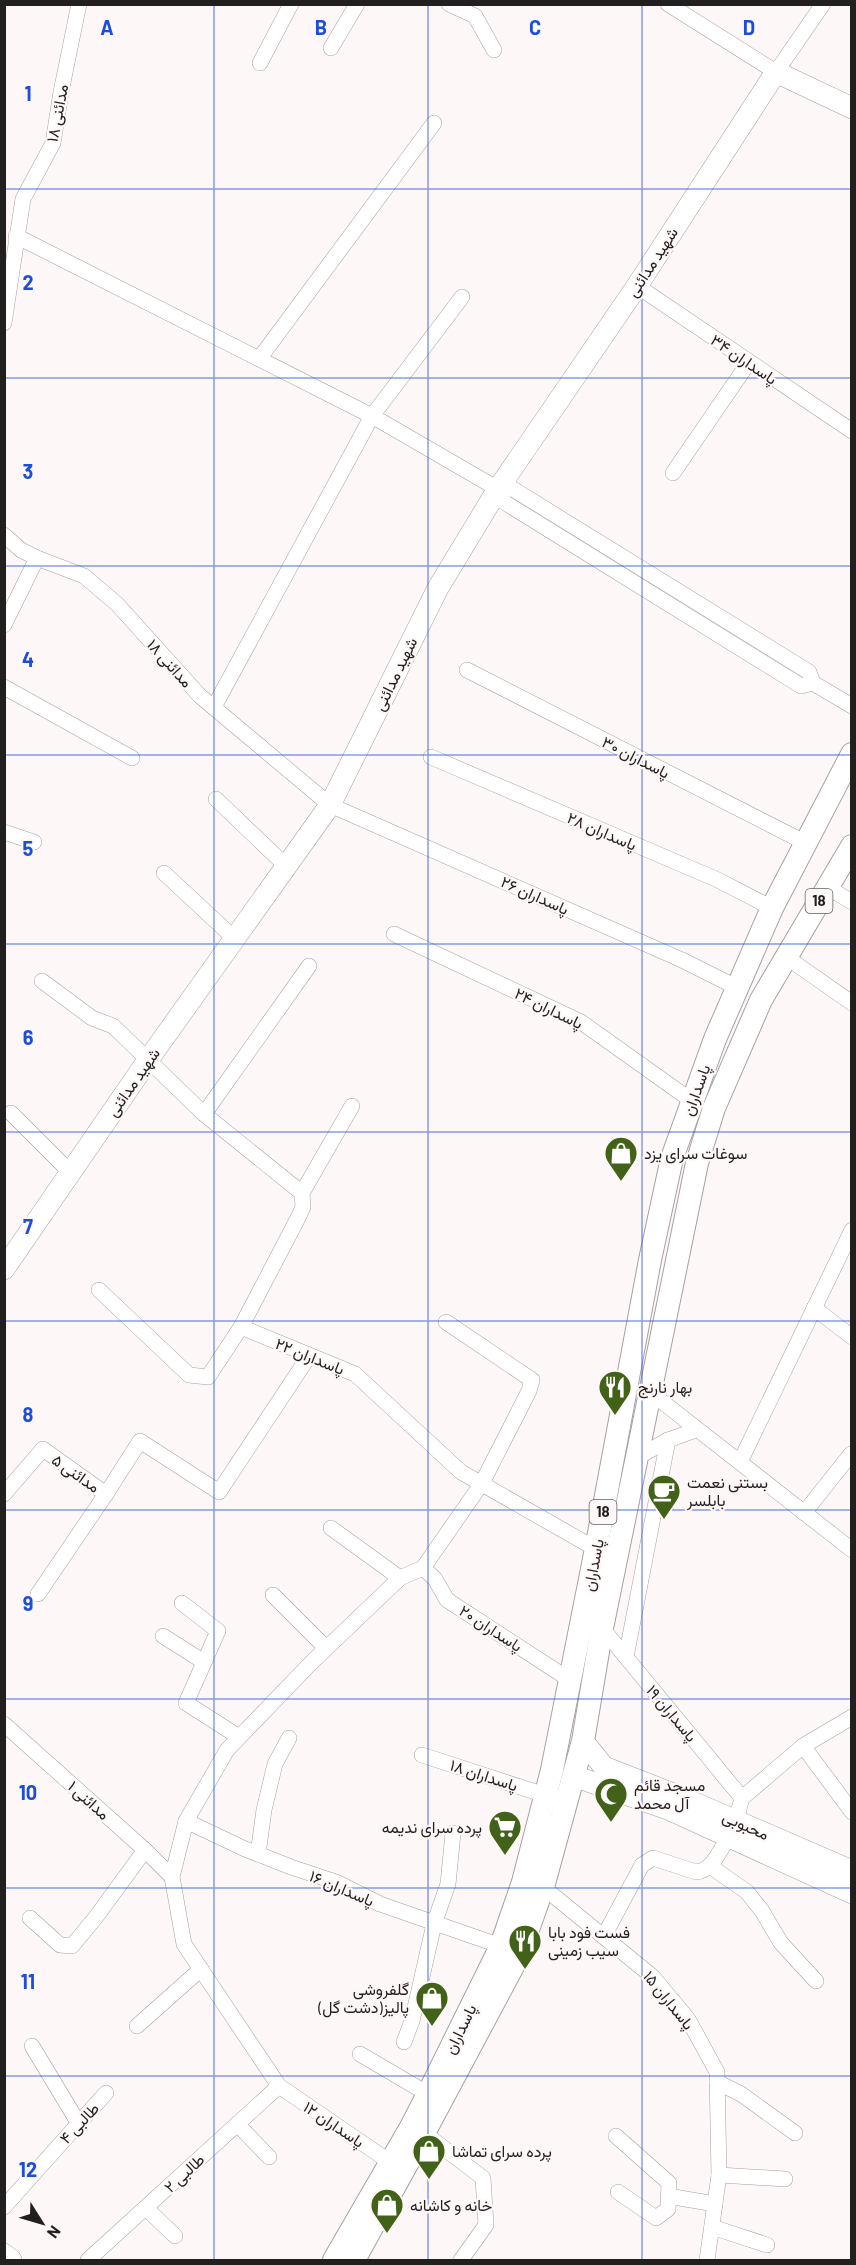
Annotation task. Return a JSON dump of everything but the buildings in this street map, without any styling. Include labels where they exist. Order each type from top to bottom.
[{"type":"main road","name":"پاسداران","points":[[354,2260],[519,1955],[543,1887],[556,1798],[552,1770],[650,1260],[672,1158],[715,1039],[776,900],[852,754]]},
{"type":"main road","points":[[776,900],[805,865],[852,785]]},
{"type":"main road","name":"پاسداران","points":[[334,2260],[428,2094],[501,1946],[556,1798],[574,1776],[697,1163],[707,1130],[738,1050],[761,1000],[852,846]]},
{"type":"main road","points":[[552,1770],[574,1776]]},
{"type":"street","name":"مدائنی ۱۸","points":[[4,323],[23,199],[53,143],[79,4]]},
{"type":"street","points":[[260,63],[291,4]]},
{"type":"street","points":[[331,48],[357,4]]},
{"type":"street","points":[[448,4],[475,16],[494,50]]},
{"type":"street","points":[[668,4],[776,72],[852,108]]},
{"type":"street","points":[[776,72],[823,4]]},
{"type":"street","name":"شهید مدائنی","points":[[4,1269],[148,1060],[330,805],[438,588],[498,489],[637,286],[776,72]]},
{"type":"street","points":[[259,358],[434,123]]},
{"type":"street","points":[[16,236],[372,416],[498,489],[513,489],[809,672],[813,683],[852,706]]},
{"type":"street","name":"پاسداران ۳۴","points":[[637,286],[852,431]]},
{"type":"street","points":[[214,707],[372,416],[462,297]]},
{"type":"street","points":[[673,473],[749,362]]},
{"type":"street","name":"مدائنی ۱۸","points":[[4,535],[21,550],[84,576],[117,604],[200,696],[330,805]]},
{"type":"street","points":[[4,625],[37,558]]},
{"type":"street","name":"پاسداران ۳۰","points":[[467,670],[806,843]]},
{"type":"street","points":[[4,687],[132,758]]},
{"type":"street","name":"پاسداران ۲۸","points":[[431,758],[718,880],[776,900]]},
{"type":"street","points":[[216,799],[286,866]]},
{"type":"street","name":"پاسداران ۲۶","points":[[330,805],[682,960],[738,988]]},
{"type":"street","points":[[4,832],[34,842]]},
{"type":"street","points":[[164,873],[235,939]]},
{"type":"street","points":[[827,887],[852,902]]},
{"type":"street","name":"پاسداران ۲۴","points":[[394,934],[581,1022],[692,1101]]},
{"type":"street","points":[[786,957],[852,1002]]},
{"type":"street","points":[[204,1114],[309,966]]},
{"type":"street","points":[[42,981],[92,1018],[113,1026],[204,1114],[302,1193]]},
{"type":"street","points":[[99,1290],[189,1375],[208,1377],[241,1328],[303,1207],[302,1193],[352,1106]]},
{"type":"street","points":[[11,1113],[71,1173]]},
{"type":"street","points":[[740,1462],[852,1230]]},
{"type":"street","points":[[814,1308],[852,1337]]},
{"type":"street","points":[[279,2086],[184,1944],[172,1877],[186,1821],[227,1750],[326,1648],[400,1578],[423,1568],[482,1483],[530,1391],[532,1380],[446,1322]]},
{"type":"street","name":"پاسداران ۲۲","points":[[241,1328],[355,1374],[461,1472],[596,1549]]},
{"type":"street","name":"مدائنی ۵","points":[[4,1494],[43,1449],[106,1494],[140,1441],[219,1492],[309,1356]]},
{"type":"street","points":[[651,1393],[852,1550]]},
{"type":"street","points":[[638,1456],[668,1440],[696,1430]]},
{"type":"street","points":[[626,1657],[668,1440]]},
{"type":"street","points":[[804,1513],[851,1454]]},
{"type":"street","points":[[38,1594],[106,1494]]},
{"type":"street","points":[[331,1528],[400,1578]]},
{"type":"street","name":"پاسداران ۲۰","points":[[423,1568],[435,1579],[447,1600],[570,1680]]},
{"type":"street","points":[[273,1595],[326,1648]]},
{"type":"street","points":[[182,1603],[218,1631],[186,1704],[239,1737]]},
{"type":"street","name":"پاسداران ۱۹","points":[[602,1628],[742,1798]]},
{"type":"street","points":[[163,1636],[204,1662]]},
{"type":"street","points":[[604,1936],[642,1865],[647,1860],[653,1858],[696,1872],[703,1872],[710,1866],[732,1829],[742,1798],[803,1746],[852,1717]]},
{"type":"street","name":"مدائنی ۱","points":[[4,1724],[172,1877]]},
{"type":"street","points":[[258,1854],[264,1810],[275,1764],[289,1738]]},
{"type":"street","name":"محبوبی","points":[[582,1742],[604,1767],[732,1829],[852,1893]]},
{"type":"street","points":[[803,1746],[852,1812]]},
{"type":"street","name":"پاسداران ۱۸","points":[[422,1755],[556,1798]]},
{"type":"street","name":"محبوبی","points":[[574,1776],[852,1871]]},
{"type":"street","name":"پاسداران ۱۶","points":[[186,1821],[258,1854],[336,1882],[380,1904],[501,1946]]},
{"type":"street","points":[[404,2042],[412,2021],[434,1924],[448,1884],[453,1833]]},
{"type":"street","points":[[30,1918],[60,1945],[72,1946],[145,1850]]},
{"type":"street","points":[[710,1866],[747,1892],[762,1911],[781,1943],[816,1981]]},
{"type":"street","name":"پاسداران ۱۵","points":[[543,1887],[653,1977],[688,2019],[717,2072],[719,2175]]},
{"type":"street","points":[[137,2026],[201,1969]]},
{"type":"street","points":[[32,2046],[79,2124]]},
{"type":"street","points":[[360,2054],[428,2094]]},
{"type":"street","points":[[717,2082],[741,2094],[795,2133]]},
{"type":"street","name":"طالبی ۲","points":[[88,2260],[279,2086]]},
{"type":"street","name":"پاسداران ۱۲","points":[[279,2086],[390,2162]]},
{"type":"street","name":"طالبی ۴","points":[[4,2207],[106,2093]]},
{"type":"street","points":[[237,2124],[269,2157]]},
{"type":"street","points":[[424,2133],[483,2178],[486,2225],[460,2260]]},
{"type":"street","points":[[616,2136],[669,2183],[668,2209],[656,2218],[618,2192]]},
{"type":"street","points":[[707,2260],[719,2175],[784,2178]]},
{"type":"street","points":[[668,2196],[715,2204]]},
{"type":"street","points":[[146,2208],[175,2236]]},
{"type":"street","points":[[712,2227],[767,2244]]},
{"type":"street","points":[[4,2254],[11,2260]]},
{"type":"place","name":"سوغات سرای یزد","points":[[621,1182]]},
{"type":"place","name":"بهار نارنج","points":[[615,1416]]},
{"type":"place","name":"بستنی نعمت بابلسر","points":[[664,1520]]},
{"type":"place","name":"مسجد قائم آل محمد","points":[[611,1823]]},
{"type":"place","name":"پرده سرای ندیمه","points":[[505,1856]]},
{"type":"place","name":"فست فود بابا سیب زمینی","points":[[525,1970]]},
{"type":"place","name":"گلفروشی پالیز(دشت گل)","points":[[432,2027]]},
{"type":"place","name":"پرده سرای تماشا","points":[[429,2180]]},
{"type":"place","name":"خانه و کاشانه","points":[[387,2234]]}]
